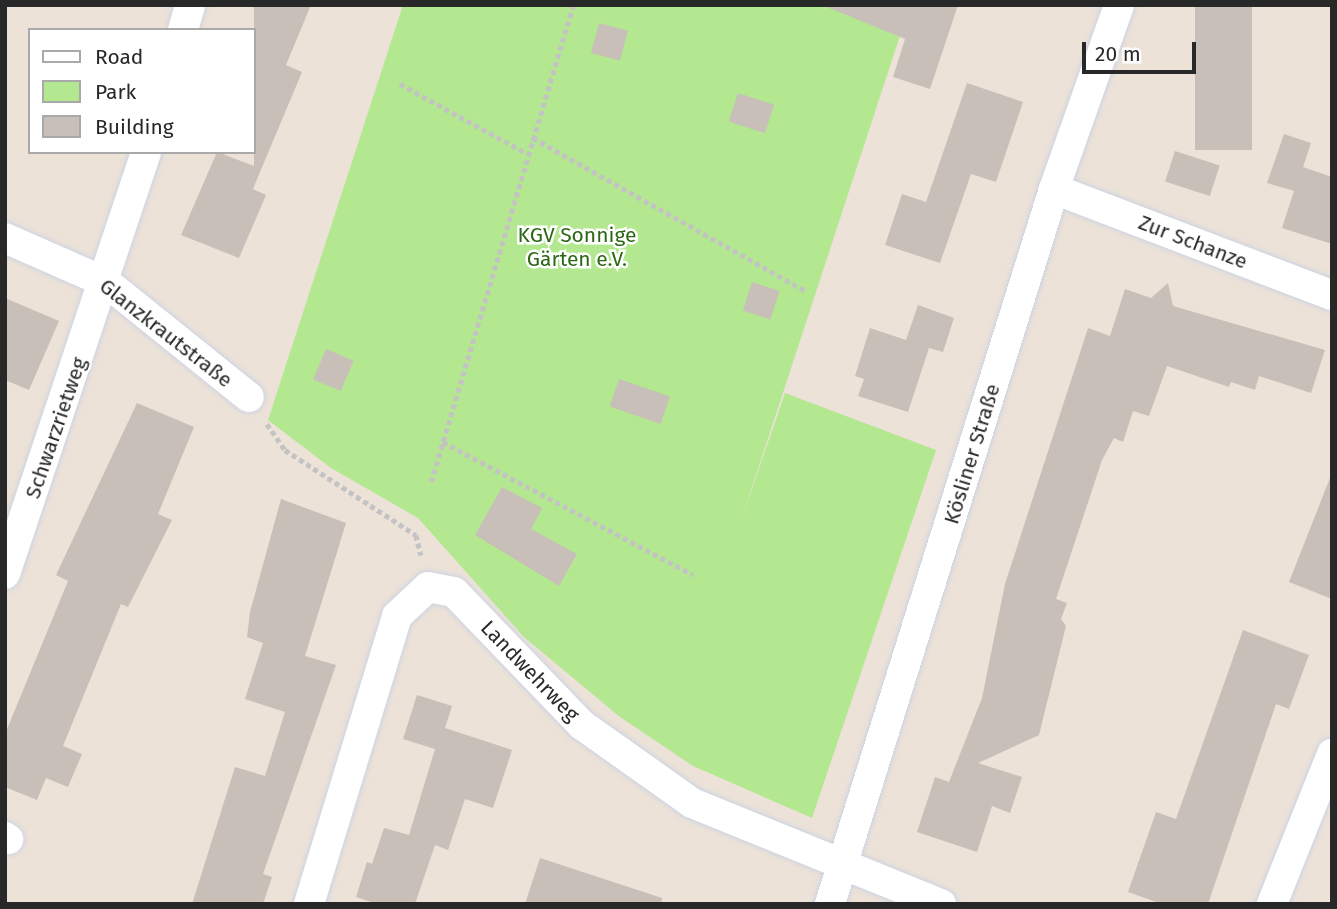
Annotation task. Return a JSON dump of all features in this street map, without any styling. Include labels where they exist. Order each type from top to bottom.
[{"type":"street","points":[[184,28],[190,5]]},
{"type":"street","name":"Kösliner Straße","points":[[830,904],[1054,189],[1119,5]]},
{"type":"street","name":"Schwarzrietweg","points":[[5,573],[107,283],[145,154]]},
{"type":"street","name":"Zur Schanze","points":[[1054,189],[1332,295]]},
{"type":"street","name":"Glanzkrautstraße","points":[[5,238],[107,283],[249,397]]},
{"type":"street","points":[[309,904],[397,616],[428,587]]},
{"type":"street","name":"Landwehrweg","points":[[428,587],[454,592],[582,724],[692,803],[941,904]]},
{"type":"street","points":[[1272,904],[1332,754]]},
{"type":"path","points":[[431,482],[573,5]]},
{"type":"path","points":[[400,84],[528,154]]},
{"type":"path","points":[[533,138],[806,291]]},
{"type":"path","points":[[249,397],[285,450],[416,535],[428,587]]},
{"type":"path","points":[[443,442],[693,575]]},
{"type":"green space","name":"KGV Sonnige Gärten e.V.","points":[[403,5],[910,5],[740,524],[785,393],[936,450],[812,818],[693,766],[620,717],[524,637],[418,518],[331,468],[268,420]]},
{"type":"building","points":[[254,5],[311,5],[286,65],[302,72],[253,189],[266,195],[239,258],[181,235],[216,154],[254,166]]},
{"type":"building","points":[[822,5],[958,5],[930,89],[893,77],[905,39]]},
{"type":"building","points":[[1195,5],[1252,5],[1252,150],[1195,150]]},
{"type":"building","points":[[599,23],[628,31],[620,61],[591,53]]},
{"type":"building","points":[[967,83],[1023,102],[996,182],[971,174],[940,263],[885,245],[902,194],[926,202]]},
{"type":"building","points":[[738,93],[774,105],[765,133],[729,122]]},
{"type":"building","points":[[1284,134],[1311,143],[1303,167],[1332,177],[1332,244],[1282,228],[1294,191],[1267,183]]},
{"type":"building","points":[[1175,151],[1220,166],[1210,196],[1165,181]]},
{"type":"building","points":[[752,282],[780,291],[770,319],[743,311]]},
{"type":"building","points":[[1168,283],[1173,306],[1325,350],[1311,393],[1259,376],[1255,390],[1231,382],[1229,387],[1167,366],[1149,416],[1133,411],[1123,442],[1114,438],[1102,460],[1056,599],[1067,603],[1061,619],[1066,626],[1039,735],[978,763],[1022,777],[1010,813],[992,806],[977,852],[917,832],[935,777],[949,782],[982,698],[1005,584],[1088,328],[1110,336],[1125,289],[1151,298]]},
{"type":"building","points":[[5,298],[59,321],[29,390],[5,380]]},
{"type":"building","points":[[918,305],[954,318],[943,352],[929,348],[908,412],[858,396],[864,379],[855,376],[870,328],[906,340]]},
{"type":"building","points":[[326,349],[354,361],[341,391],[313,379]]},
{"type":"building","points":[[619,379],[670,397],[661,424],[610,406]]},
{"type":"building","points":[[137,403],[194,427],[158,514],[172,520],[128,607],[121,604],[63,746],[82,754],[68,787],[46,778],[37,800],[5,787],[5,734],[68,581],[56,575]]},
{"type":"building","points":[[1332,478],[1332,599],[1289,582]]},
{"type":"building","points":[[502,487],[542,508],[531,529],[577,554],[559,586],[475,535]]},
{"type":"building","points":[[281,499],[346,523],[305,656],[336,665],[263,874],[272,877],[263,904],[192,904],[235,767],[265,776],[285,712],[245,699],[263,643],[247,637],[250,612]]},
{"type":"building","points":[[1243,630],[1309,655],[1289,709],[1276,704],[1208,904],[1162,904],[1128,892],[1156,812],[1176,819]]},
{"type":"building","points":[[417,695],[452,706],[445,728],[512,750],[493,808],[465,799],[448,850],[435,845],[415,904],[377,904],[356,897],[367,862],[372,864],[384,828],[409,835],[435,749],[403,739]]},
{"type":"building","points":[[540,858],[662,898],[661,904],[525,904]]}]
